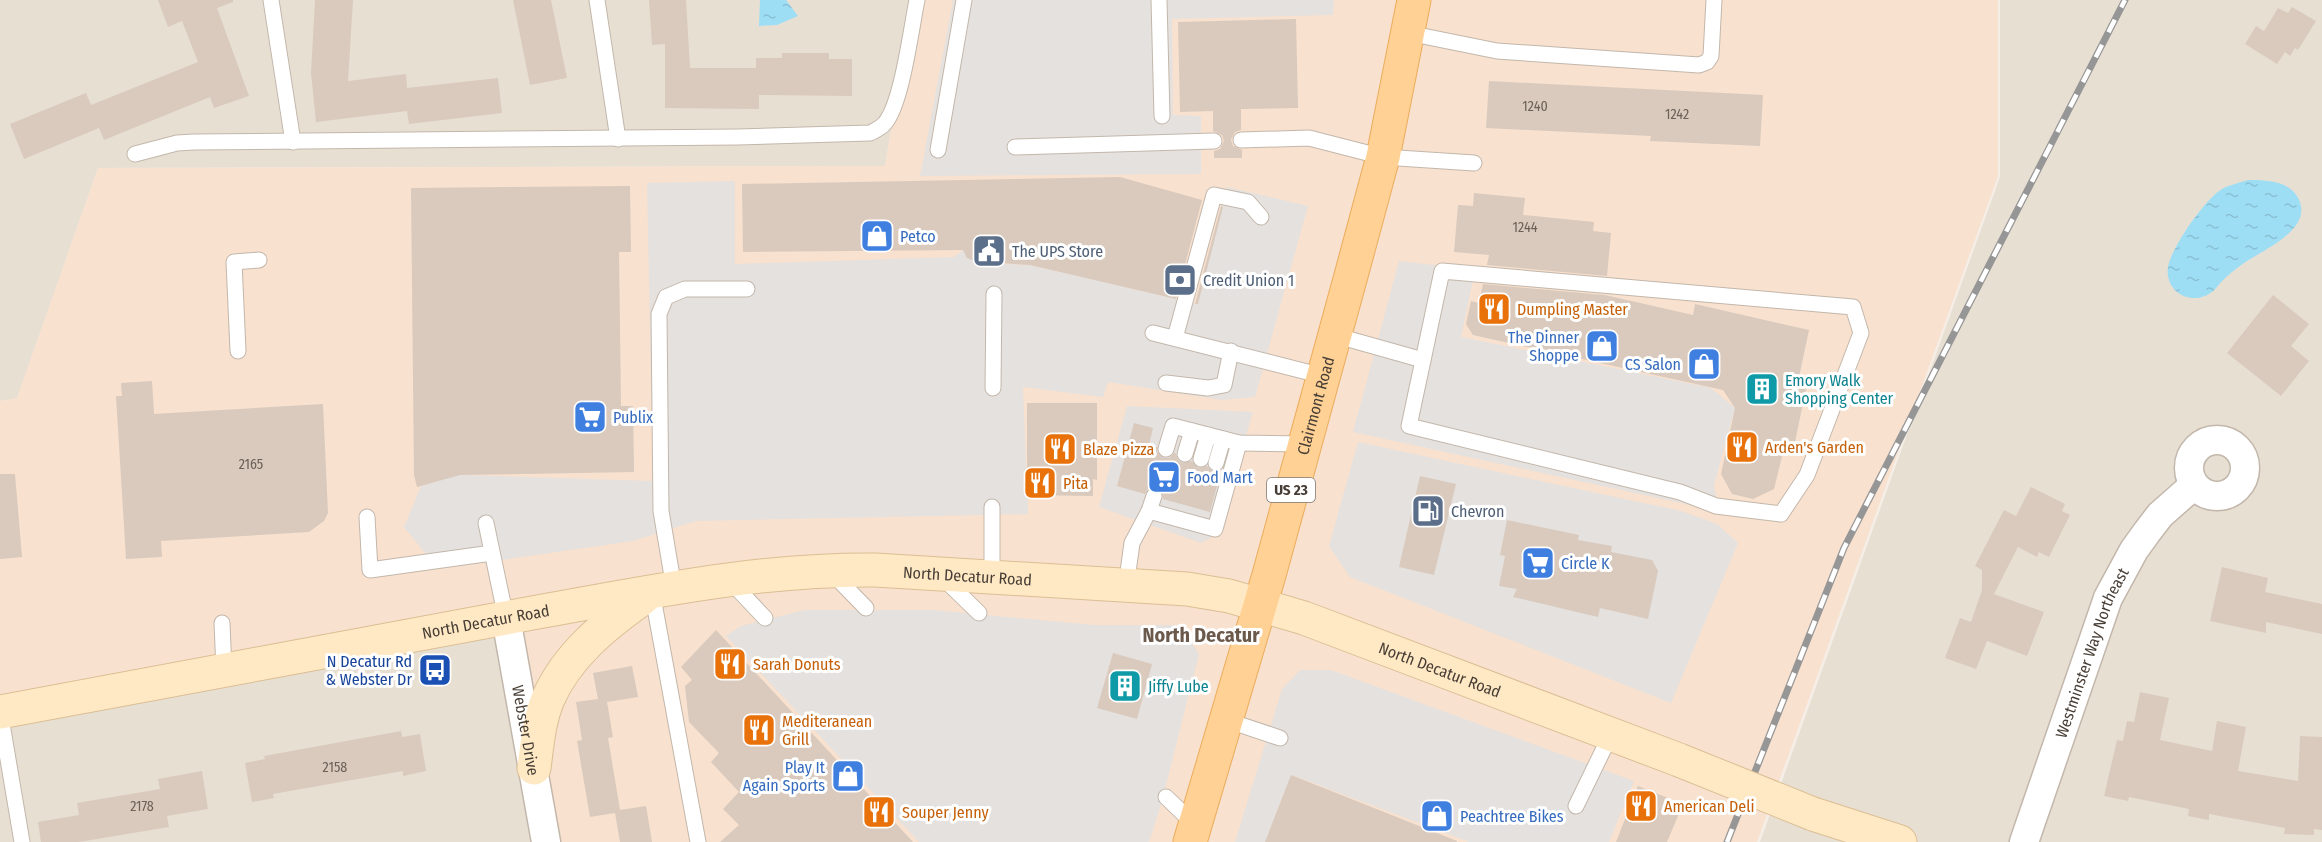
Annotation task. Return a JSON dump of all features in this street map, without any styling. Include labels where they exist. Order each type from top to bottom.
[{"type":"main road","name":"Clairmont Road","points":[[1192,834],[1269,575],[1383,157],[1414,0]]},
{"type":"main road","name":"North Decatur Road","points":[[0,712],[506,618],[729,579],[778,573],[829,570],[939,574],[1186,589],[1218,593],[1336,629],[1679,760],[1813,814],[1900,842]]},
{"type":"main road","points":[[534,768],[542,717],[548,699],[562,673],[580,650],[607,624],[663,590]]},
{"type":"street","name":"Westminster Way Northeast","points":[[2024,842],[2108,598],[2147,531],[2160,515],[2194,485]]},
{"type":"street","name":"Webster Drive","points":[[506,618],[546,842]]},
{"type":"lane","points":[[271,0],[293,142]]},
{"type":"lane","points":[[597,0],[618,139]]},
{"type":"lane","points":[[135,154],[177,143],[618,139],[870,133],[879,129],[892,114],[897,102],[917,0]]},
{"type":"lane","points":[[938,150],[964,0]]},
{"type":"lane","points":[[1159,0],[1162,116]]},
{"type":"lane","points":[[1408,33],[1497,51],[1699,65],[1707,62],[1711,56],[1714,0]]},
{"type":"lane","points":[[1241,140],[1309,138],[1383,157],[1474,163]]},
{"type":"lane","points":[[1015,147],[1214,141]]},
{"type":"lane","points":[[1175,338],[1214,195],[1248,202],[1261,217]]},
{"type":"lane","points":[[238,351],[234,262],[259,260]]},
{"type":"lane","points":[[1442,271],[1853,307],[1861,333],[1807,475],[1781,514],[1716,506],[1680,492],[1409,426],[1424,360],[1442,271]]},
{"type":"lane","points":[[698,842],[663,590],[658,314],[666,297],[685,289],[747,290]]},
{"type":"lane","points":[[993,388],[994,294]]},
{"type":"lane","points":[[1153,333],[1323,376]]},
{"type":"lane","points":[[1334,335],[1424,360]]},
{"type":"lane","points":[[1166,383],[1208,388],[1224,384],[1231,351]]},
{"type":"lane","points":[[1166,449],[1173,426],[1239,443],[1304,444]]},
{"type":"lane","points":[[1185,454],[1192,431]]},
{"type":"lane","points":[[1209,461],[1216,437]]},
{"type":"lane","points":[[1149,512],[1170,509],[1193,515],[1215,529],[1239,443]]},
{"type":"lane","points":[[1126,586],[1132,543],[1149,512],[1154,496]]},
{"type":"lane","points":[[992,507],[992,578]]},
{"type":"lane","points":[[368,518],[370,570],[492,553]]},
{"type":"lane","points":[[486,523],[506,618]]},
{"type":"lane","points":[[829,570],[866,608]]},
{"type":"lane","points":[[939,574],[979,613]]},
{"type":"lane","points":[[729,579],[765,618]]},
{"type":"lane","points":[[222,623],[224,671]]},
{"type":"lane","points":[[0,712],[22,842]]},
{"type":"lane","points":[[1226,720],[1280,738]]},
{"type":"lane","points":[[1576,806],[1611,734]]},
{"type":"lane","points":[[1166,797],[1192,834]]},
{"type":"shaded area","points":[[0,0],[913,0],[885,166],[98,168],[17,399],[0,401]]},
{"type":"shaded area","points":[[913,0],[1998,0],[1998,176],[1757,842],[545,842],[508,618],[0,695],[0,401],[17,398],[98,168],[885,166]]},
{"type":"shaded area","points":[[953,0],[1334,0],[1333,15],[1172,19],[1173,115],[1201,116],[1201,174],[920,176]]},
{"type":"shaded area","points":[[2000,0],[2322,0],[2322,842],[1760,842],[2000,177]]},
{"type":"shaded area","points":[[735,181],[735,264],[954,257],[963,250],[976,263],[1030,265],[1198,304],[1227,187],[1308,206],[1255,397],[1222,400],[1108,382],[1103,397],[1023,387],[1028,514],[696,521],[633,541],[438,569],[404,527],[421,486],[458,475],[653,481],[647,183]]},
{"type":"shaded area","points":[[1399,261],[1475,270],[1461,337],[1711,388],[1735,408],[1714,485],[1718,511],[1353,432]]},
{"type":"shaded area","points":[[1127,406],[1253,412],[1216,535],[1201,543],[1099,507]]},
{"type":"shaded area","points":[[1358,442],[1681,511],[1717,524],[1738,543],[1671,703],[1350,577],[1329,546]]},
{"type":"shaded area","points":[[805,610],[934,610],[1094,625],[1180,625],[1199,654],[1161,805],[1149,842],[919,842],[726,636],[741,626]]},
{"type":"shaded area","points":[[508,618],[685,842],[0,842],[0,695]]},
{"type":"shaded area","points":[[1300,670],[1331,670],[1634,781],[1609,842],[1469,842],[1292,775],[1265,842],[1235,842],[1282,689]]},
{"type":"water","points":[[760,0],[786,0],[798,16],[777,25],[759,26]]},
{"type":"water","points":[[2248,180],[2275,182],[2293,191],[2301,208],[2300,218],[2294,228],[2274,245],[2237,268],[2210,294],[2193,298],[2177,292],[2168,277],[2168,267],[2175,248],[2198,213],[2215,194]]},
{"type":"building","points":[[158,0],[233,0],[217,8],[249,96],[214,108],[210,97],[104,140],[99,128],[24,159],[10,124],[86,93],[91,105],[198,62],[182,21],[168,27]]},
{"type":"building","points":[[315,0],[353,0],[348,81],[406,74],[407,88],[498,78],[502,113],[409,124],[407,111],[316,122],[311,73]]},
{"type":"building","points":[[513,0],[551,0],[567,78],[530,85]]},
{"type":"building","points":[[649,0],[686,0],[690,68],[756,68],[756,58],[782,58],[782,53],[829,53],[829,59],[852,59],[852,96],[759,95],[759,109],[665,108],[665,44],[652,45]]},
{"type":"building","points":[[2292,7],[2316,21],[2298,50],[2295,48],[2290,56],[2285,52],[2277,64],[2245,44],[2256,26],[2264,31],[2278,8],[2288,13]]},
{"type":"building","points":[[1296,19],[1298,108],[1241,109],[1241,130],[1235,132],[1231,140],[1233,146],[1242,150],[1242,158],[1214,158],[1214,151],[1220,149],[1224,141],[1222,135],[1213,131],[1213,111],[1180,112],[1178,22]]},
{"type":"building","points":[[1489,81],[1763,95],[1760,146],[1650,141],[1651,136],[1486,128]]},
{"type":"building","points":[[1120,177],[1202,200],[1176,299],[1030,265],[998,263],[986,266],[967,258],[963,250],[743,252],[742,184]]},
{"type":"building","points":[[630,186],[631,252],[619,252],[621,406],[633,406],[634,472],[460,475],[417,487],[414,475],[411,188]]},
{"type":"building","points":[[1474,193],[1525,198],[1523,215],[1594,222],[1593,231],[1611,233],[1607,276],[1487,265],[1489,255],[1454,252],[1458,205],[1473,206]]},
{"type":"building","points":[[1221,206],[1223,207],[1198,304],[1195,304]]},
{"type":"building","name":"Emory Walk Shopping Center","points":[[1483,284],[1605,295],[1693,315],[1695,304],[1809,330],[1798,382],[1807,384],[1795,442],[1786,440],[1774,489],[1753,499],[1732,494],[1721,474],[1735,408],[1723,390],[1473,335],[1466,324],[1471,301],[1479,303]]},
{"type":"building","points":[[2273,295],[2309,324],[2291,346],[2309,361],[2281,396],[2227,353]]},
{"type":"building","points":[[152,381],[154,414],[323,404],[328,513],[324,521],[309,532],[161,541],[162,557],[126,559],[116,396],[122,396],[121,383]]},
{"type":"building","points":[[1027,403],[1097,403],[1097,480],[1093,479],[1093,496],[1027,495]]},
{"type":"building","points":[[1134,423],[1153,428],[1149,445],[1157,447],[1157,452],[1163,458],[1169,458],[1175,452],[1182,463],[1192,461],[1198,468],[1207,466],[1213,472],[1221,471],[1210,512],[1163,499],[1162,490],[1156,487],[1148,488],[1145,494],[1117,486]]},
{"type":"building","points":[[0,474],[15,474],[22,557],[0,559]]},
{"type":"building","points":[[1420,476],[1456,484],[1434,575],[1399,567]]},
{"type":"building","points":[[2031,487],[2065,504],[2062,511],[2070,515],[2049,557],[2039,552],[2037,557],[2018,547],[1994,594],[2044,612],[2027,656],[1987,641],[1976,669],[1945,658],[1960,618],[1971,622],[1982,590],[1982,570],[1975,566],[2004,510],[2016,516]]},
{"type":"building","points":[[1507,520],[1579,535],[1578,540],[1612,546],[1611,552],[1652,560],[1658,571],[1648,619],[1600,608],[1598,617],[1513,597],[1517,589],[1499,586],[1505,556],[1500,555]]},
{"type":"building","points":[[2222,567],[2268,578],[2265,592],[2322,604],[2322,634],[2266,622],[2266,633],[2210,621]]},
{"type":"building","points":[[716,630],[913,842],[720,842],[739,825],[723,809],[739,792],[711,762],[719,753],[689,722],[685,686],[692,680],[681,667]]},
{"type":"building","name":"Jiffy Lube","points":[[1113,653],[1152,664],[1137,719],[1097,708]]},
{"type":"building","points":[[632,666],[638,697],[607,702],[613,737],[608,738],[620,810],[646,806],[652,842],[620,842],[615,813],[590,817],[577,741],[582,740],[576,702],[598,699],[593,673]]},
{"type":"building","points":[[2140,692],[2169,698],[2160,740],[2212,751],[2217,721],[2246,727],[2238,771],[2298,781],[2300,736],[2322,737],[2322,830],[2314,829],[2314,835],[2284,834],[2285,828],[2209,814],[2209,820],[2188,816],[2189,809],[2129,797],[2128,801],[2104,796],[2117,740],[2123,741],[2127,721],[2134,722]]},
{"type":"building","points":[[401,731],[402,737],[420,734],[426,771],[403,776],[403,771],[273,794],[274,798],[252,802],[245,763],[265,759],[264,756]]},
{"type":"building","points":[[202,771],[208,809],[167,816],[169,827],[79,842],[41,842],[38,822],[79,815],[77,803],[160,789],[158,779]]},
{"type":"building","points":[[1291,775],[1457,841],[1457,842],[1265,842]]},
{"type":"building","points":[[1638,786],[1683,804],[1667,842],[1616,842]]},
{"type":"railway","points":[[1727,842],[1844,548],[2125,0]]},
{"type":"place","name":"Petco","points":[[877,236]]},
{"type":"place","name":"The UPS Store","points":[[989,251]]},
{"type":"place","name":"Credit Union 1","points":[[1180,280]]},
{"type":"place","name":"Dumpling Master","points":[[1494,309]]},
{"type":"place","name":"The Dinner Shoppe","points":[[1602,346]]},
{"type":"place","name":"CS Salon","points":[[1704,364]]},
{"type":"place","name":"Emory Walk Shopping Center","points":[[1762,389]]},
{"type":"place","name":"Publix","points":[[590,417]]},
{"type":"place","name":"Arden's Garden","points":[[1742,447]]},
{"type":"place","name":"Blaze Pizza","points":[[1060,449]]},
{"type":"place","name":"Food Mart","points":[[1164,477]]},
{"type":"place","name":"Pita","points":[[1040,483]]},
{"type":"place","name":"Chevron","points":[[1428,511]]},
{"type":"place","name":"Circle K","points":[[1538,563]]},
{"type":"place","name":"Sarah Donuts","points":[[730,664]]},
{"type":"place","name":"N Decatur Rd & Webster Dr","points":[[435,670]]},
{"type":"place","name":"Jiffy Lube","points":[[1125,686]]},
{"type":"place","name":"Mediteranean Grill","points":[[759,730]]},
{"type":"place","name":"Play It Again Sports","points":[[848,776]]},
{"type":"place","name":"American Deli","points":[[1641,806]]},
{"type":"place","name":"Souper Jenny","points":[[879,812]]},
{"type":"place","name":"Peachtree Bikes","points":[[1437,816]]},
{"type":"district","name":"North Decatur","points":[[1201,635]]}]
